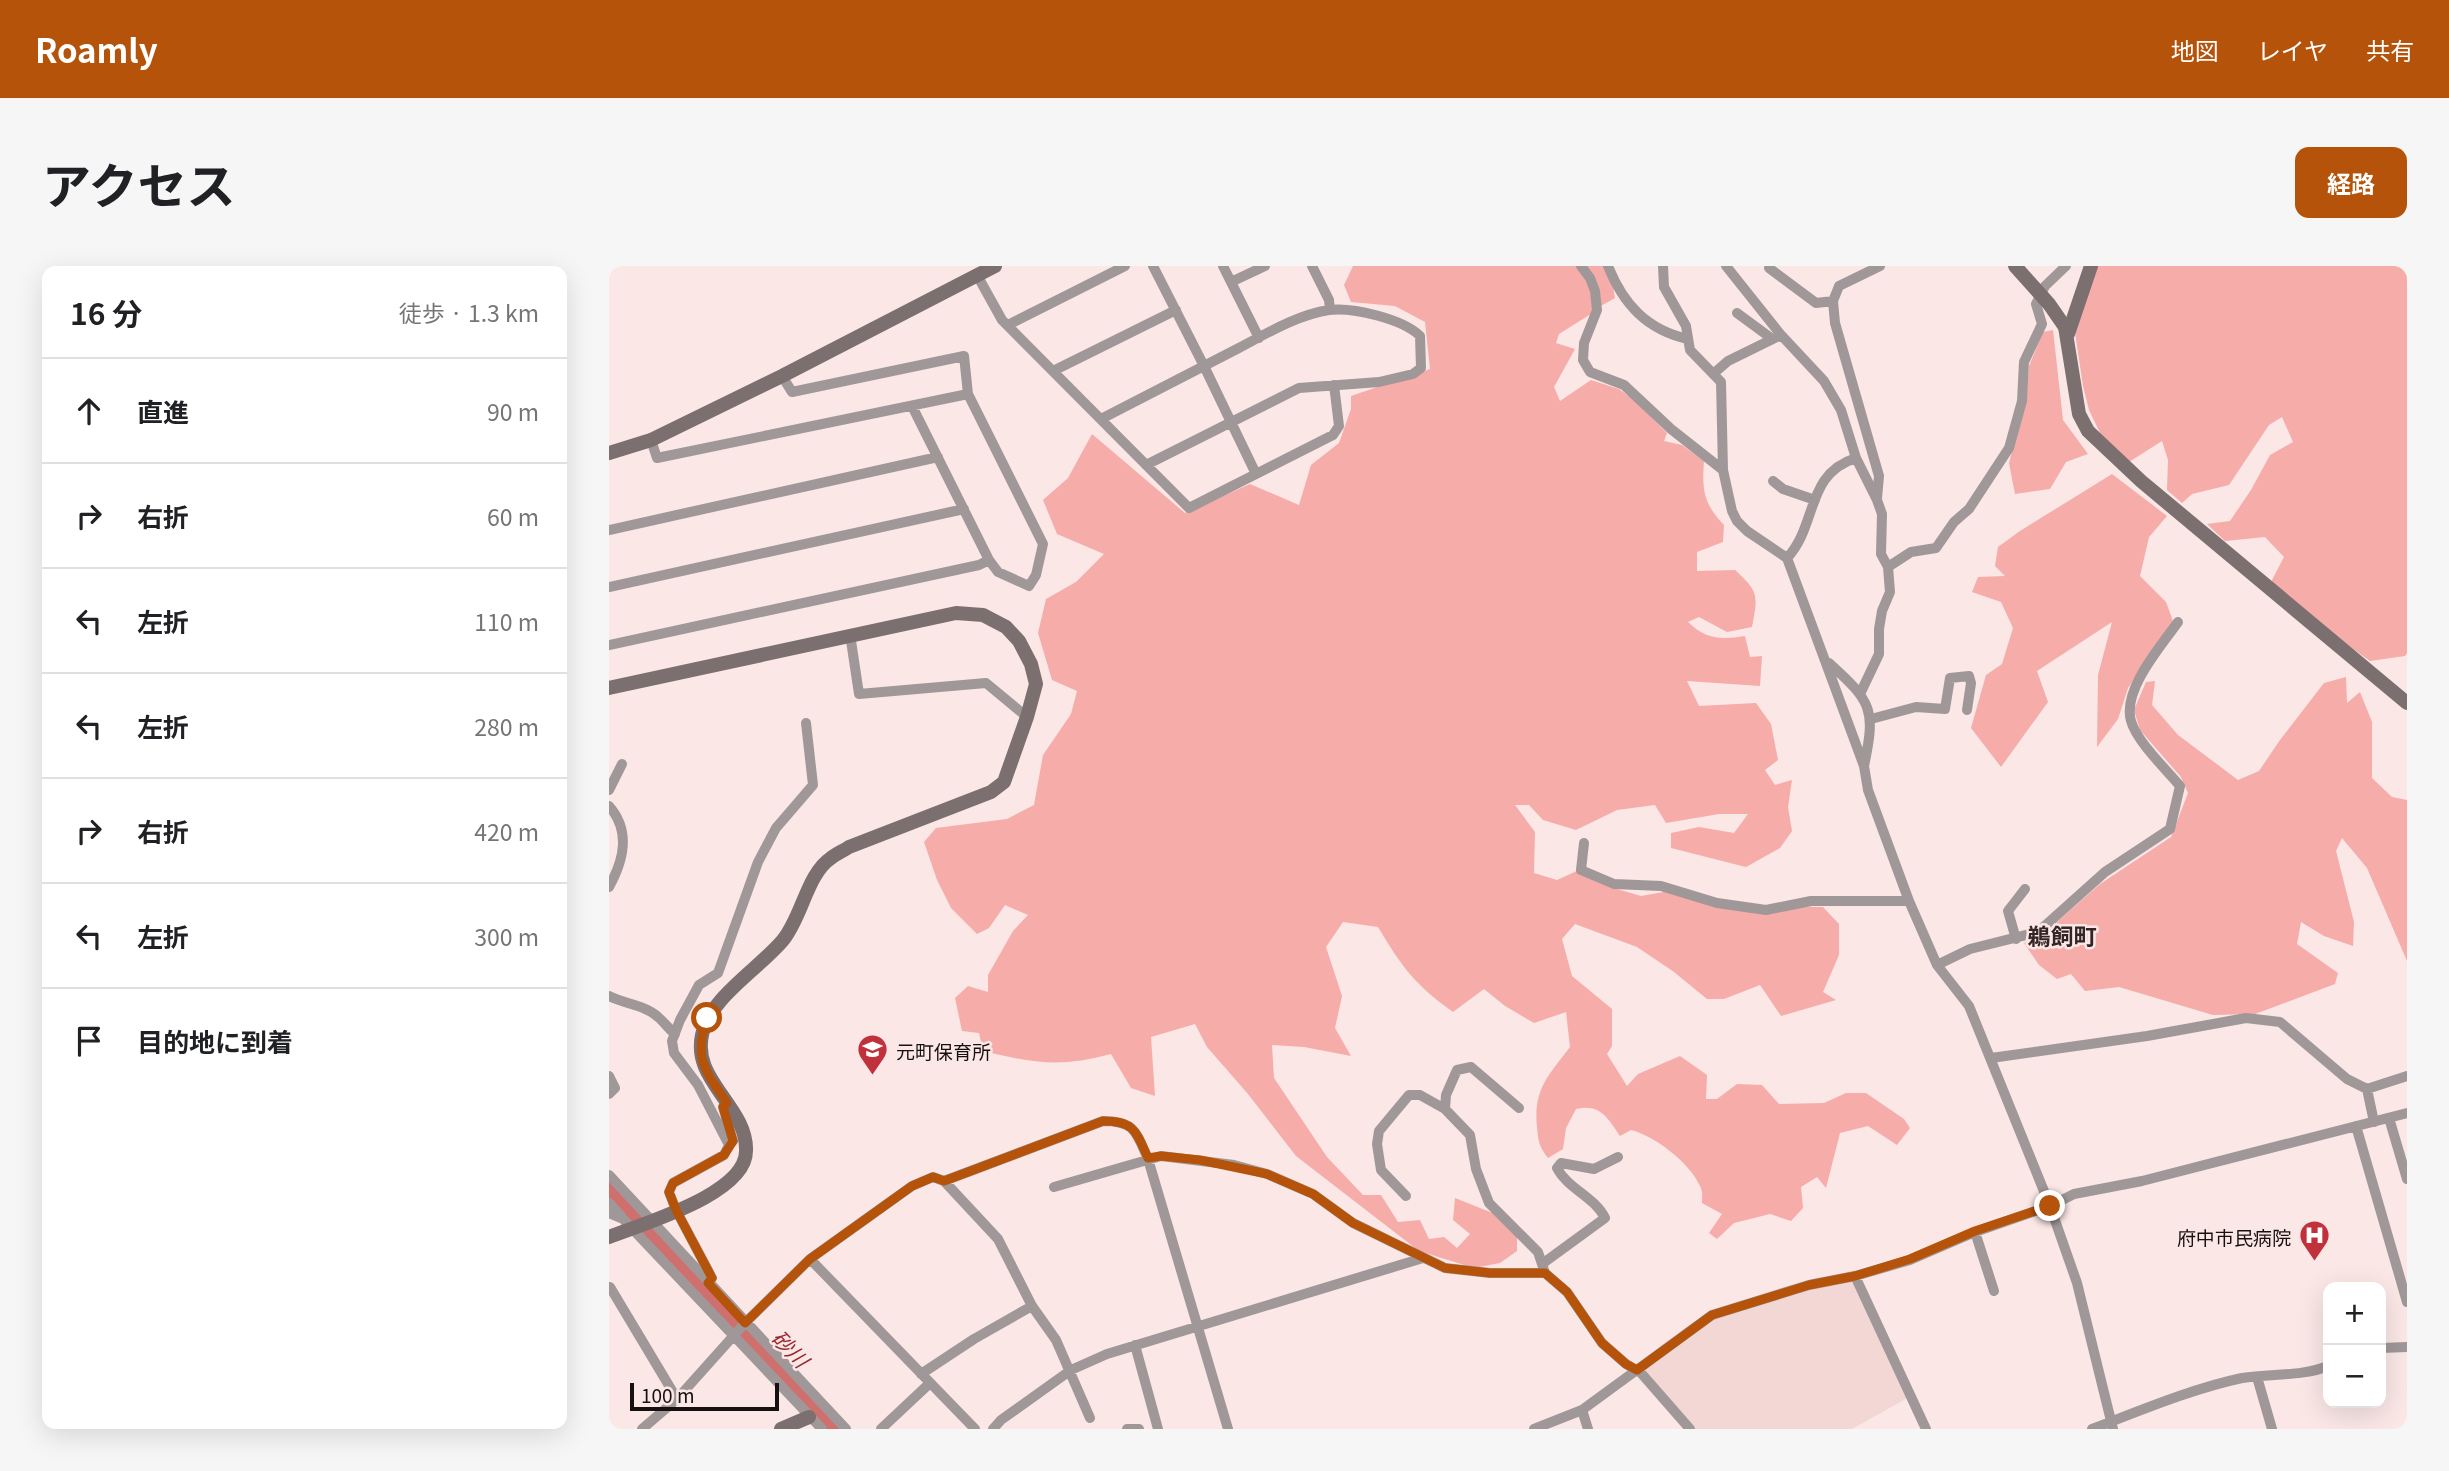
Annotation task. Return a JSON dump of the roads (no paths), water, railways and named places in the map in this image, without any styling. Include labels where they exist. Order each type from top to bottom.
[{"type":"street","points":[[609,453],[651,440],[995,266]]},
{"type":"street","points":[[1008,325],[1125,266]]},
{"type":"street","points":[[1153,266],[1255,474]]},
{"type":"street","points":[[1223,266],[1259,338]]},
{"type":"street","points":[[1231,282],[1265,266]]},
{"type":"street","points":[[1312,266],[1329,300],[1330,310]]},
{"type":"street","points":[[1581,266],[1595,291],[1597,310],[1584,342],[1583,360],[1590,372],[1623,385],[1671,429],[1723,470]]},
{"type":"street","points":[[1608,266],[1622,297],[1648,323],[1688,339]]},
{"type":"street","points":[[1663,266],[1664,287],[1686,326],[1690,350],[1721,382],[1723,470],[1732,511],[1747,531],[1787,558],[1864,766],[1868,790],[1909,901],[1937,965],[1969,1006],[2050,1206],[2077,1283],[2112,1425]]},
{"type":"street","points":[[1726,266],[1776,336],[1824,380],[1841,410],[1856,458],[1882,514],[1881,554],[1888,566],[1889,592],[1879,629],[1879,654],[1860,694]]},
{"type":"street","points":[[1877,500],[1879,476],[1835,323],[1833,301],[1839,286],[1880,266]]},
{"type":"street","points":[[2015,266],[2049,304],[2067,330]]},
{"type":"street","points":[[1888,566],[1911,552],[1936,548],[1954,522],[1969,509],[2009,448],[2022,401],[2024,362],[2042,324],[2036,304],[2045,286],[2066,266]]},
{"type":"street","points":[[2091,266],[2067,330],[2074,391],[2079,414],[2088,431],[2141,481],[2407,703]]},
{"type":"street","points":[[1769,268],[1816,303],[1833,301]]},
{"type":"street","points":[[977,275],[1002,320],[1189,508],[1333,435],[1339,426],[1334,385]]},
{"type":"street","points":[[1053,371],[1176,310]]},
{"type":"street","points":[[1101,419],[1298,319],[1330,310],[1364,313],[1410,326],[1420,335],[1421,368],[1413,374],[1379,382],[1299,388],[1146,465]]},
{"type":"street","points":[[1737,313],[1776,336]]},
{"type":"street","points":[[1713,374],[1728,361],[1776,336]]},
{"type":"street","points":[[782,376],[792,392],[964,356],[968,394],[1043,544],[1036,575],[1029,586],[998,572],[989,560],[912,406]]},
{"type":"street","points":[[651,440],[657,458],[968,394]]},
{"type":"street","points":[[609,530],[938,457]]},
{"type":"street","points":[[1787,558],[1796,548],[1825,476],[1842,462],[1856,458]]},
{"type":"street","points":[[1773,481],[1783,489],[1815,499]]},
{"type":"street","points":[[609,587],[964,509]]},
{"type":"street","points":[[609,645],[979,565],[989,560]]},
{"type":"street","points":[[609,688],[956,613],[983,615],[1006,627],[1019,641],[1031,664],[1036,684],[1004,782],[991,792],[829,858],[817,873],[795,921],[783,939],[707,1018],[700,1053],[705,1071],[744,1132],[747,1153],[741,1169],[719,1191],[652,1220],[627,1224],[609,1237]]},
{"type":"street","points":[[1937,965],[1970,949],[2038,932],[2105,872],[2170,829],[2180,786],[2137,734],[2131,721],[2130,701],[2142,673],[2178,622]]},
{"type":"street","points":[[850,634],[859,694],[986,684],[1027,717]]},
{"type":"street","points":[[1826,660],[1860,694],[1871,719],[1864,766]]},
{"type":"street","points":[[1871,719],[1916,707],[1945,709],[1950,678],[1969,676],[1971,683],[1967,710]]},
{"type":"street","points":[[729,1145],[698,1085],[674,1053],[673,1041],[680,1020],[699,985],[717,973],[758,862],[776,828],[813,785],[806,723]]},
{"type":"street","points":[[609,790],[622,764]]},
{"type":"street","points":[[609,806],[618,816],[625,842],[620,867],[609,887]]},
{"type":"street","points":[[1584,844],[1581,870],[1614,884],[1661,886],[1717,903],[1766,910],[1811,901],[1909,901]]},
{"type":"street","points":[[2016,939],[2008,911],[2025,888]]},
{"type":"street","points":[[609,996],[659,1017],[675,1034]]},
{"type":"street","points":[[1990,1058],[2147,1036],[2246,1018],[2280,1022],[2347,1079],[2367,1089],[2407,1076]]},
{"type":"street","points":[[1445,1109],[1446,1095],[1457,1070],[1471,1067],[1519,1108]]},
{"type":"street","points":[[609,1076],[615,1088],[609,1094]]},
{"type":"street","points":[[2367,1089],[2374,1122]]},
{"type":"street","points":[[1406,1196],[1381,1170],[1377,1144],[1379,1131],[1409,1095],[1420,1095],[1445,1109],[1470,1135],[1476,1169],[1489,1203],[1538,1252],[1543,1269],[1567,1292],[1602,1343],[1637,1370],[1690,1429]]},
{"type":"street","points":[[708,1283],[712,1278],[669,1192],[673,1183],[724,1155],[733,1141],[723,1107],[727,1103]]},
{"type":"street","points":[[1534,1429],[1582,1410],[1712,1315],[1809,1285],[1855,1276],[1910,1259],[1975,1231],[2050,1206],[2074,1194],[2142,1181],[2407,1114]]},
{"type":"street","points":[[2389,1118],[2407,1179]]},
{"type":"street","points":[[944,1181],[1103,1121],[1120,1121],[1135,1129],[1148,1158],[1228,1429]]},
{"type":"street","points":[[2356,1126],[2403,1271],[2407,1303]]},
{"type":"street","points":[[1054,1187],[1148,1158],[1161,1156],[1200,1160],[1267,1174],[1313,1194],[1353,1223],[1445,1268],[1490,1273],[1543,1269],[1605,1218],[1601,1209],[1563,1179],[1557,1168],[1561,1163],[1594,1169],[1618,1157]]},
{"type":"street","points":[[609,1175],[846,1429]]},
{"type":"street","points":[[642,1429],[677,1399],[745,1323],[810,1259],[912,1186],[933,1177],[944,1181],[998,1239],[1032,1306],[1056,1340],[1090,1418]]},
{"type":"street","points":[[609,1203],[822,1429]]},
{"type":"street","points":[[609,1213],[627,1224]]},
{"type":"street","points":[[1975,1231],[1994,1290]]},
{"type":"street","points":[[993,1429],[1001,1420],[1071,1370],[1107,1354],[1423,1258]]},
{"type":"street","points":[[810,1259],[975,1429]]},
{"type":"street","points":[[1855,1276],[1926,1429]]},
{"type":"street","points":[[610,1287],[677,1399]]},
{"type":"street","points":[[921,1374],[974,1339],[1032,1306]]},
{"type":"street","points":[[1135,1345],[1158,1429]]},
{"type":"street","points":[[2386,1348],[2407,1347]]},
{"type":"street","points":[[2092,1429],[2112,1425],[2158,1404],[2243,1378],[2282,1376],[2323,1367]]},
{"type":"street","points":[[2257,1377],[2272,1429]]},
{"type":"street","points":[[881,1429],[930,1383]]},
{"type":"street","points":[[1582,1410],[1588,1429]]},
{"type":"street","points":[[781,1429],[809,1417]]},
{"type":"street","points":[[1127,1429],[1139,1429]]},
{"type":"waterway","name":"砂川","points":[[609,1187],[744,1334],[837,1429]]},
{"type":"place","name":"元町保育所","points":[[873,1077]]},
{"type":"place","name":"府中市民病院","points":[[2314,1263]]},
{"type":"district","name":"鵜飼町","points":[[2062,935]]}]
